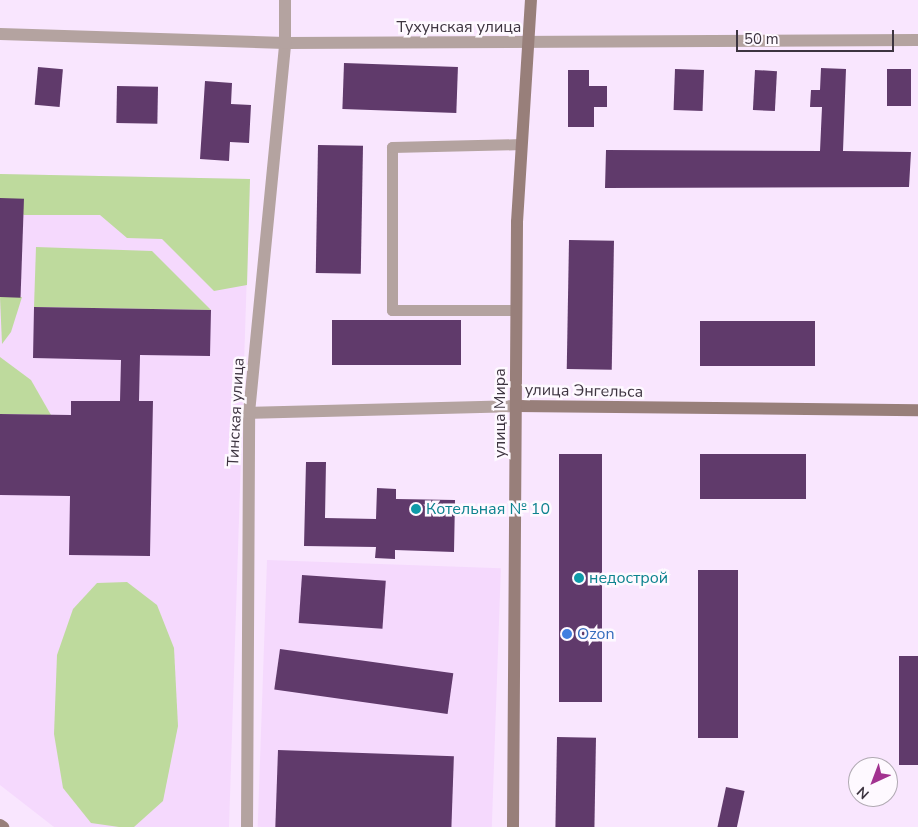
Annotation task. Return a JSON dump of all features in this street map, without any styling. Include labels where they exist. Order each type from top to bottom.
[{"type":"main road","name":"улица Мира","points":[[513,827],[517,406],[516,310],[521,144],[531,43],[531,0]]},
{"type":"main road","name":"улица Энгельса","points":[[517,406],[918,410]]},
{"type":"main road","points":[[0,824],[3,827]]},
{"type":"street","name":"Тинская улица","points":[[247,827],[249,413],[285,43],[285,0]]},
{"type":"street","name":"Тухунская улица","points":[[0,34],[285,43],[918,40]]},
{"type":"street","name":"улица Энгельса","points":[[249,413],[517,406]]},
{"type":"lane","points":[[516,310],[392,310],[392,147],[521,144]]},
{"type":"shaded area","points":[[0,174],[250,179],[229,827],[54,827],[0,785]]},
{"type":"shaded area","points":[[267,560],[501,568],[492,827],[258,827]]},
{"type":"green space","points":[[0,174],[250,179],[247,285],[214,291],[162,239],[127,238],[100,215],[24,215],[0,198]]},
{"type":"green space","points":[[36,247],[152,251],[211,310],[34,307]]},
{"type":"green space","points":[[0,297],[22,297],[11,332],[2,344]]},
{"type":"green space","points":[[0,357],[31,380],[51,415],[0,414]]},
{"type":"green space","points":[[127,582],[157,605],[174,648],[178,726],[163,801],[134,827],[119,827],[91,823],[63,788],[54,734],[57,655],[73,609],[97,583]]},
{"type":"building","points":[[344,63],[458,67],[456,113],[342,109]]},
{"type":"building","points":[[38,67],[63,69],[60,107],[35,105]]},
{"type":"building","points":[[821,68],[846,69],[843,151],[911,152],[909,187],[605,188],[606,150],[820,151],[822,107],[810,107],[811,90],[820,90]]},
{"type":"building","points":[[675,69],[704,70],[703,111],[674,110]]},
{"type":"building","points":[[887,69],[911,69],[911,106],[887,106]]},
{"type":"building","points":[[568,70],[589,70],[589,86],[607,86],[607,107],[594,107],[594,127],[568,127]]},
{"type":"building","points":[[755,70],[777,71],[775,111],[753,110]]},
{"type":"building","points":[[205,81],[232,83],[231,104],[251,105],[249,143],[230,142],[229,161],[200,159]]},
{"type":"building","points":[[117,86],[158,87],[157,124],[116,123]]},
{"type":"building","points":[[318,145],[363,146],[361,274],[316,273]]},
{"type":"building","points":[[0,198],[24,199],[21,298],[0,297]]},
{"type":"building","points":[[569,240],[614,241],[612,370],[567,369]]},
{"type":"building","points":[[34,307],[211,310],[210,356],[140,355],[139,401],[153,401],[150,556],[69,555],[70,496],[0,495],[0,414],[71,415],[71,401],[120,401],[121,360],[33,358]]},
{"type":"building","points":[[332,320],[461,320],[461,365],[332,365]]},
{"type":"building","points":[[700,321],[815,321],[815,366],[700,366]]},
{"type":"building","name":"недострой","points":[[559,454],[602,454],[602,702],[559,702]]},
{"type":"building","points":[[700,454],[806,454],[806,499],[700,499]]},
{"type":"building","name":"Котельная № 10","points":[[306,462],[326,462],[325,518],[376,519],[377,488],[396,489],[396,499],[455,500],[454,552],[395,550],[395,559],[375,558],[376,547],[304,546]]},
{"type":"building","points":[[698,570],[738,570],[738,738],[698,738]]},
{"type":"building","points":[[302,575],[386,581],[382,629],[299,623]]},
{"type":"building","points":[[280,649],[453,673],[448,714],[274,690]]},
{"type":"building","points":[[899,656],[918,656],[918,765],[899,765]]},
{"type":"building","points":[[557,737],[596,738],[594,827],[555,827]]},
{"type":"building","points":[[278,750],[454,756],[451,827],[275,827]]},
{"type":"building","points":[[726,787],[745,791],[737,827],[717,827]]},
{"type":"place","name":"Котельная № 10","points":[[416,509]]},
{"type":"place","name":"недострой","points":[[579,578]]},
{"type":"place","name":"Ozon","points":[[567,634]]}]
